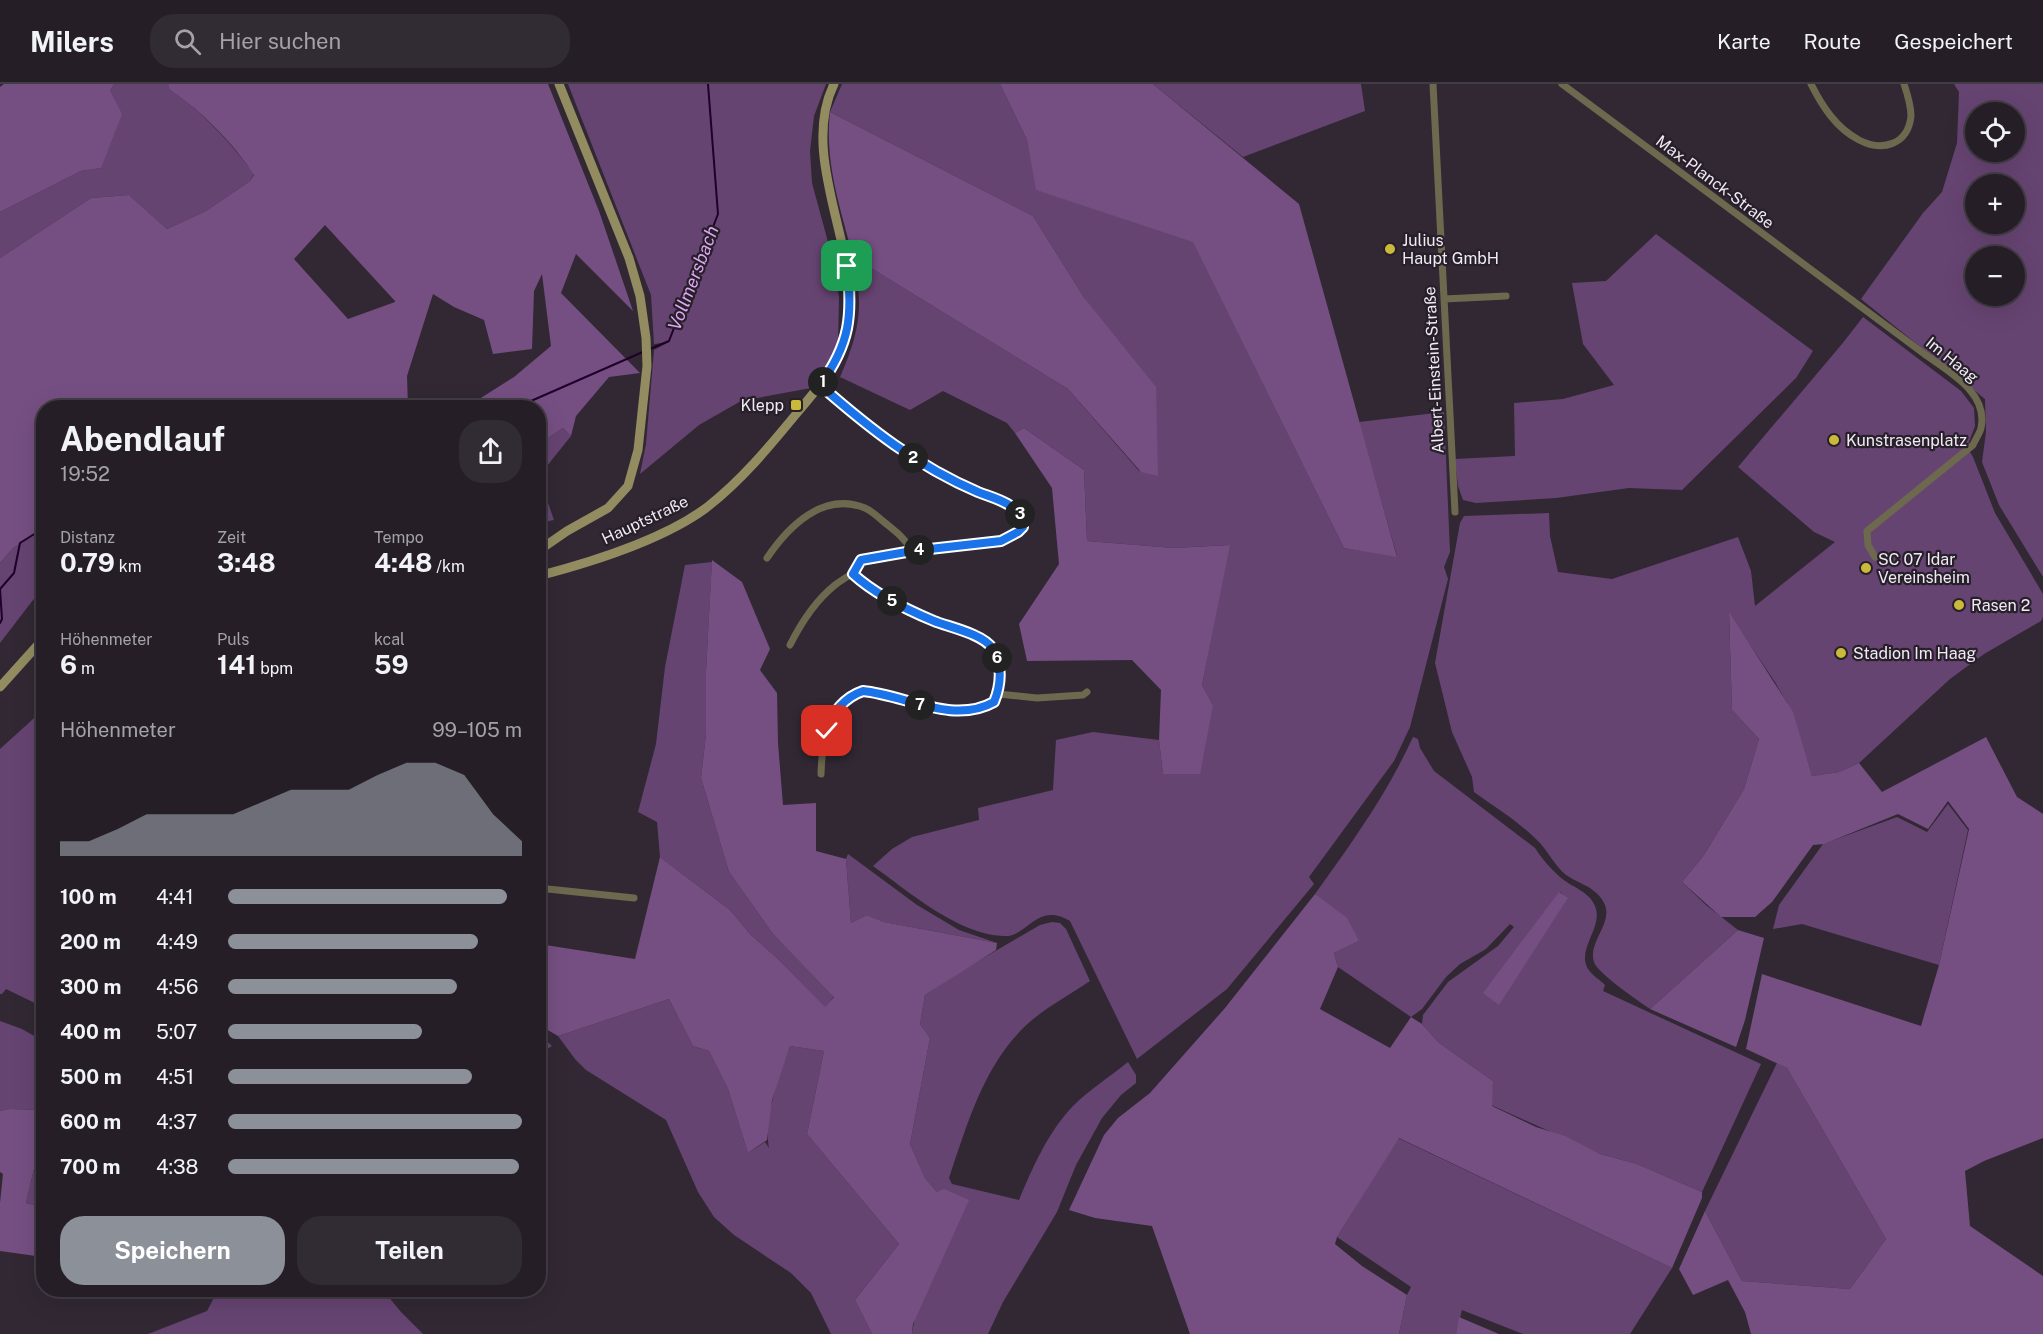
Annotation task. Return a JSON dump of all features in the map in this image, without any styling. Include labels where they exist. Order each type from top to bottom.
[{"type":"street","points":[[546,546],[608,508],[628,486],[638,450],[647,366],[640,296],[629,258],[559,84]]},
{"type":"street","name":"Hauptstraße","points":[[546,574],[627,549],[704,509],[734,484],[766,451],[831,371],[843,347],[850,316],[847,266],[826,167],[823,127],[827,98],[834,84]]},
{"type":"street","name":"Albert-Einstein-Straße","points":[[1433,84],[1455,512]]},
{"type":"street","name":"Max-Planck-Straße","points":[[1562,84],[1853,302]]},
{"type":"street","points":[[1811,84],[1825,110],[1839,125],[1858,139],[1873,146],[1885,147],[1903,136],[1908,126],[1911,114],[1904,84]]},
{"type":"street","points":[[1444,299],[1506,296]]},
{"type":"street","name":"Im Haag","points":[[1853,302],[1966,385],[1982,408],[1981,429],[1973,445],[1867,531],[1868,545],[1875,557]]},
{"type":"street","points":[[790,645],[801,624],[819,601],[835,585],[853,574],[861,560],[912,551],[1001,541],[1023,527],[1023,520],[1013,506],[944,476],[908,456],[861,421],[820,385]]},
{"type":"street","points":[[767,558],[782,537],[804,516],[829,506],[851,504],[867,509],[906,539],[912,551]]},
{"type":"street","points":[[821,774],[822,748],[829,722],[842,704],[855,694],[863,691],[873,692],[938,709],[972,710],[994,702],[998,694],[999,663],[991,646],[974,636],[886,599],[853,574]]},
{"type":"street","points":[[0,687],[36,646]]},
{"type":"street","points":[[998,694],[1037,698],[1083,695],[1087,692]]},
{"type":"street","points":[[546,889],[634,898]]},
{"type":"shaded area","points":[[4,84],[114,84],[110,91],[122,114],[101,168],[81,171],[0,212],[0,87]]},
{"type":"shaded area","points":[[114,84],[169,84],[169,89],[205,118],[235,150],[254,174],[250,181],[206,211],[167,229],[129,195],[91,198],[0,258],[0,212],[81,171],[101,168],[110,91]]},
{"type":"shaded area","points":[[169,84],[548,84],[599,211],[633,311],[576,254],[561,293],[640,373],[609,377],[576,416],[571,436],[563,428],[546,439],[546,400],[478,400],[514,377],[551,346],[542,274],[534,291],[532,349],[493,354],[484,320],[454,307],[433,294],[407,376],[408,400],[36,400],[36,535],[13,548],[0,563],[0,258],[91,198],[129,195],[167,229],[206,211],[250,181],[254,175],[236,150],[193,107],[169,89]],"holes":[[[325,225],[395,302],[348,319],[294,259]]]},
{"type":"shaded area","points":[[568,84],[826,84],[814,116],[810,151],[812,183],[834,264],[839,297],[838,343],[828,365],[811,388],[741,401],[699,425],[640,474],[646,444],[654,350],[669,342],[654,344],[651,295]]},
{"type":"shaded area","points":[[842,84],[1000,84],[1027,140],[1037,190],[1193,241],[1344,548],[1397,556],[1359,422],[1444,412],[1450,552],[1444,567],[1448,579],[1410,727],[1394,761],[1309,877],[1314,884],[1227,989],[1137,1059],[1070,921],[1058,916],[1040,917],[1019,932],[1003,936],[968,928],[917,899],[873,866],[892,849],[912,837],[979,820],[978,808],[1053,790],[1056,740],[1093,732],[1159,740],[1163,774],[1213,705],[1202,685],[1229,545],[1174,548],[1087,541],[1084,470],[1024,428],[1015,433],[1007,423],[943,391],[910,410],[840,377],[852,346],[858,318],[858,290],[853,257],[1068,389],[1140,472],[1085,299],[1033,216],[830,112]]},
{"type":"shaded area","points":[[1000,84],[1153,84],[1299,204],[1397,557],[1344,548],[1193,242],[1036,190],[1027,140]]},
{"type":"shaded area","points":[[1153,84],[1361,84],[1365,111],[1243,157]]},
{"type":"shaded area","points":[[1954,84],[2043,84],[2043,577],[1999,505],[1982,462],[1986,432],[1985,399],[1861,299],[1923,213],[1942,192],[1957,143],[1959,92]]},
{"type":"shaded area","points":[[830,112],[1033,216],[1085,299],[1156,387],[1158,476],[1141,472],[1068,389],[853,257],[831,167]]},
{"type":"shaded area","points":[[1656,234],[1813,351],[1796,378],[1682,490],[1629,488],[1556,498],[1476,503],[1463,500],[1458,486],[1455,459],[1515,456],[1514,403],[1563,399],[1614,385],[1583,344],[1572,283],[1606,281]]},
{"type":"shaded area","points":[[1863,317],[1961,391],[1974,408],[1975,426],[1967,447],[1995,513],[2043,594],[2043,617],[2041,621],[1984,654],[1950,679],[1859,763],[1839,772],[1812,776],[1792,712],[1775,682],[1729,614],[1732,710],[1759,739],[1744,789],[1704,855],[1682,882],[1706,905],[1738,930],[1650,1009],[1611,980],[1594,962],[1594,947],[1606,916],[1606,909],[1599,896],[1566,875],[1533,836],[1474,792],[1472,777],[1452,732],[1435,663],[1460,523],[1464,516],[1549,513],[1550,536],[1558,572],[1612,579],[1738,537],[1751,571],[1755,606],[1835,542],[1814,532],[1738,467]]},
{"type":"shaded area","points":[[563,428],[571,436],[546,467],[546,439]]},
{"type":"shaded area","points":[[1024,428],[1084,470],[1087,541],[1174,548],[1230,545],[1202,685],[1213,705],[1200,774],[1163,774],[1159,740],[1161,690],[1132,660],[1027,661],[1019,624],[1059,564],[1052,488],[1015,433]]},
{"type":"shaded area","points":[[546,497],[554,520],[546,522]]},
{"type":"shaded area","points":[[36,535],[36,596],[0,643],[0,563],[13,548]]},
{"type":"shaded area","points":[[712,560],[742,582],[770,649],[760,670],[777,693],[783,805],[816,803],[816,851],[846,859],[851,923],[867,915],[884,922],[997,943],[996,950],[925,995],[920,1024],[930,1038],[910,1144],[925,1178],[937,1192],[944,1189],[969,1200],[913,1324],[912,1334],[872,1334],[855,1300],[899,1244],[807,1134],[824,1051],[790,1046],[772,1100],[767,1140],[748,1153],[728,1089],[709,1051],[693,1046],[669,999],[558,1036],[546,1029],[546,945],[635,959],[660,857],[730,910],[750,934],[825,1007],[834,997],[773,934],[729,872],[701,778],[706,734],[706,671]]},
{"type":"shaded area","points":[[712,562],[706,671],[706,734],[701,778],[729,872],[773,934],[834,996],[825,1008],[777,958],[750,934],[730,910],[660,857],[657,822],[638,812],[656,744],[665,667],[685,565]]},
{"type":"shaded area","points":[[1729,612],[1793,712],[1812,776],[1839,772],[1859,763],[1882,792],[1986,737],[2017,797],[2043,814],[2043,1138],[1984,1161],[1965,1171],[1970,1226],[2043,1276],[2043,1334],[1751,1334],[1745,1312],[1728,1280],[1693,1295],[1679,1269],[1705,1211],[1742,1281],[1850,1289],[1886,1239],[1787,1068],[1746,1049],[1762,974],[1921,1026],[1939,965],[1969,829],[1948,801],[1928,829],[1898,814],[1824,844],[1813,845],[1772,902],[1755,917],[1721,917],[1682,882],[1704,855],[1744,789],[1759,739],[1732,710]]},
{"type":"shaded area","points":[[36,716],[36,1004],[6,989],[0,994],[0,749]]},
{"type":"shaded area","points":[[1413,737],[1418,739],[1420,748],[1434,771],[1535,848],[1564,881],[1589,897],[1597,914],[1585,961],[1588,969],[1605,985],[1603,991],[1761,1064],[1702,1192],[1637,1164],[1600,1154],[1491,1105],[1493,1081],[1438,1042],[1422,1024],[1423,1015],[1448,982],[1498,946],[1514,927],[1510,924],[1486,949],[1460,964],[1446,977],[1422,1009],[1411,1017],[1338,967],[1334,953],[1359,941],[1315,894],[1368,818]],"holes":[[[1560,892],[1567,899],[1499,1004]]]},
{"type":"shaded area","points":[[1948,804],[1968,830],[1939,965],[1802,924],[1773,929],[1779,905],[1823,844],[1897,817],[1927,832]]},
{"type":"shaded area","points":[[848,854],[917,905],[959,930],[997,943],[884,922],[867,915],[851,923],[846,859]]},
{"type":"shaded area","points":[[1559,892],[1568,898],[1499,1005],[1483,993]]},
{"type":"shaded area","points":[[1315,894],[1347,918],[1359,941],[1334,953],[1338,967],[1320,1009],[1390,1048],[1411,1017],[1422,1024],[1438,1042],[1493,1081],[1492,1106],[1536,1127],[1565,1136],[1600,1154],[1637,1164],[1702,1192],[1702,1198],[1672,1268],[1399,1138],[1337,1237],[1335,1244],[1362,1266],[1407,1295],[1399,1334],[1190,1334],[1152,1226],[1095,1218],[1069,1210],[1104,1135],[1118,1118],[1150,1093],[1225,1008]]},
{"type":"shaded area","points":[[1060,923],[1066,929],[1090,981],[1032,1020],[1002,1054],[990,1073],[971,1114],[949,1178],[952,1184],[1019,1200],[1049,1138],[1073,1106],[1128,1062],[1136,1075],[1136,1083],[1121,1095],[1102,1118],[1076,1165],[1057,1212],[1003,1302],[988,1334],[912,1334],[937,1192],[925,1178],[910,1144],[930,1038],[920,1024],[925,995],[1040,925]]},
{"type":"shaded area","points":[[1738,930],[1764,938],[1745,1020],[1736,1047],[1650,1009]]},
{"type":"shaded area","points":[[669,999],[693,1046],[709,1051],[728,1089],[748,1153],[765,1142],[769,1148],[770,1109],[790,1046],[824,1051],[807,1134],[899,1244],[855,1300],[872,1334],[831,1334],[811,1293],[791,1273],[734,1235],[714,1217],[698,1192],[666,1120],[586,1070],[558,1036]]},
{"type":"shaded area","points":[[0,1021],[36,1037],[36,1110],[0,1111]]},
{"type":"shaded area","points":[[546,1040],[552,1046],[546,1050]]},
{"type":"shaded area","points":[[1777,1063],[1787,1068],[1886,1239],[1850,1289],[1742,1281],[1705,1211]]},
{"type":"shaded area","points":[[36,1110],[36,1161],[26,1203],[36,1205],[36,1256],[0,1251],[0,1203],[3,1174],[0,1172],[0,1111]]},
{"type":"shaded area","points":[[1398,1138],[1672,1268],[1630,1334],[1523,1334],[1462,1310],[1456,1334],[1399,1334],[1407,1295],[1411,1287],[1337,1237]]},
{"type":"shaded area","points":[[36,1161],[36,1205],[26,1203]]},
{"type":"shaded area","points":[[214,1297],[389,1297],[423,1334],[148,1334],[207,1311]]},
{"type":"shaded area","points":[[1459,1317],[1499,1334],[1456,1334]]},
{"type":"waterway","name":"Vollmersbach","points":[[650,349],[669,341],[718,214],[708,84]]},
{"type":"waterway","name":"Vollmersbach","points":[[533,400],[645,351]]},
{"type":"waterway","name":"Vollmersbach","points":[[0,623],[2,619],[0,589],[14,573],[20,543],[36,533]]},
{"type":"place","name":"Julius Haupt GmbH","points":[[1390,249]]},
{"type":"place","name":"Klepp","points":[[796,405]]},
{"type":"place","name":"Kunstrasenplatz","points":[[1834,440]]},
{"type":"place","name":"SC 07 Idar Vereinsheim","points":[[1866,568]]},
{"type":"place","name":"Rasen 2","points":[[1959,605]]},
{"type":"place","name":"Stadion Im Haag","points":[[1841,653]]},
{"type":"route","points":[[827,731],[829,722],[842,704],[863,691],[938,709],[972,710],[994,702],[998,694],[999,663],[991,646],[974,636],[886,599],[853,574],[861,560],[912,551],[1001,541],[1023,527],[1023,520],[1013,506],[944,476],[908,456],[881,437],[820,385],[838,359],[848,332],[850,292],[847,266]]}]
